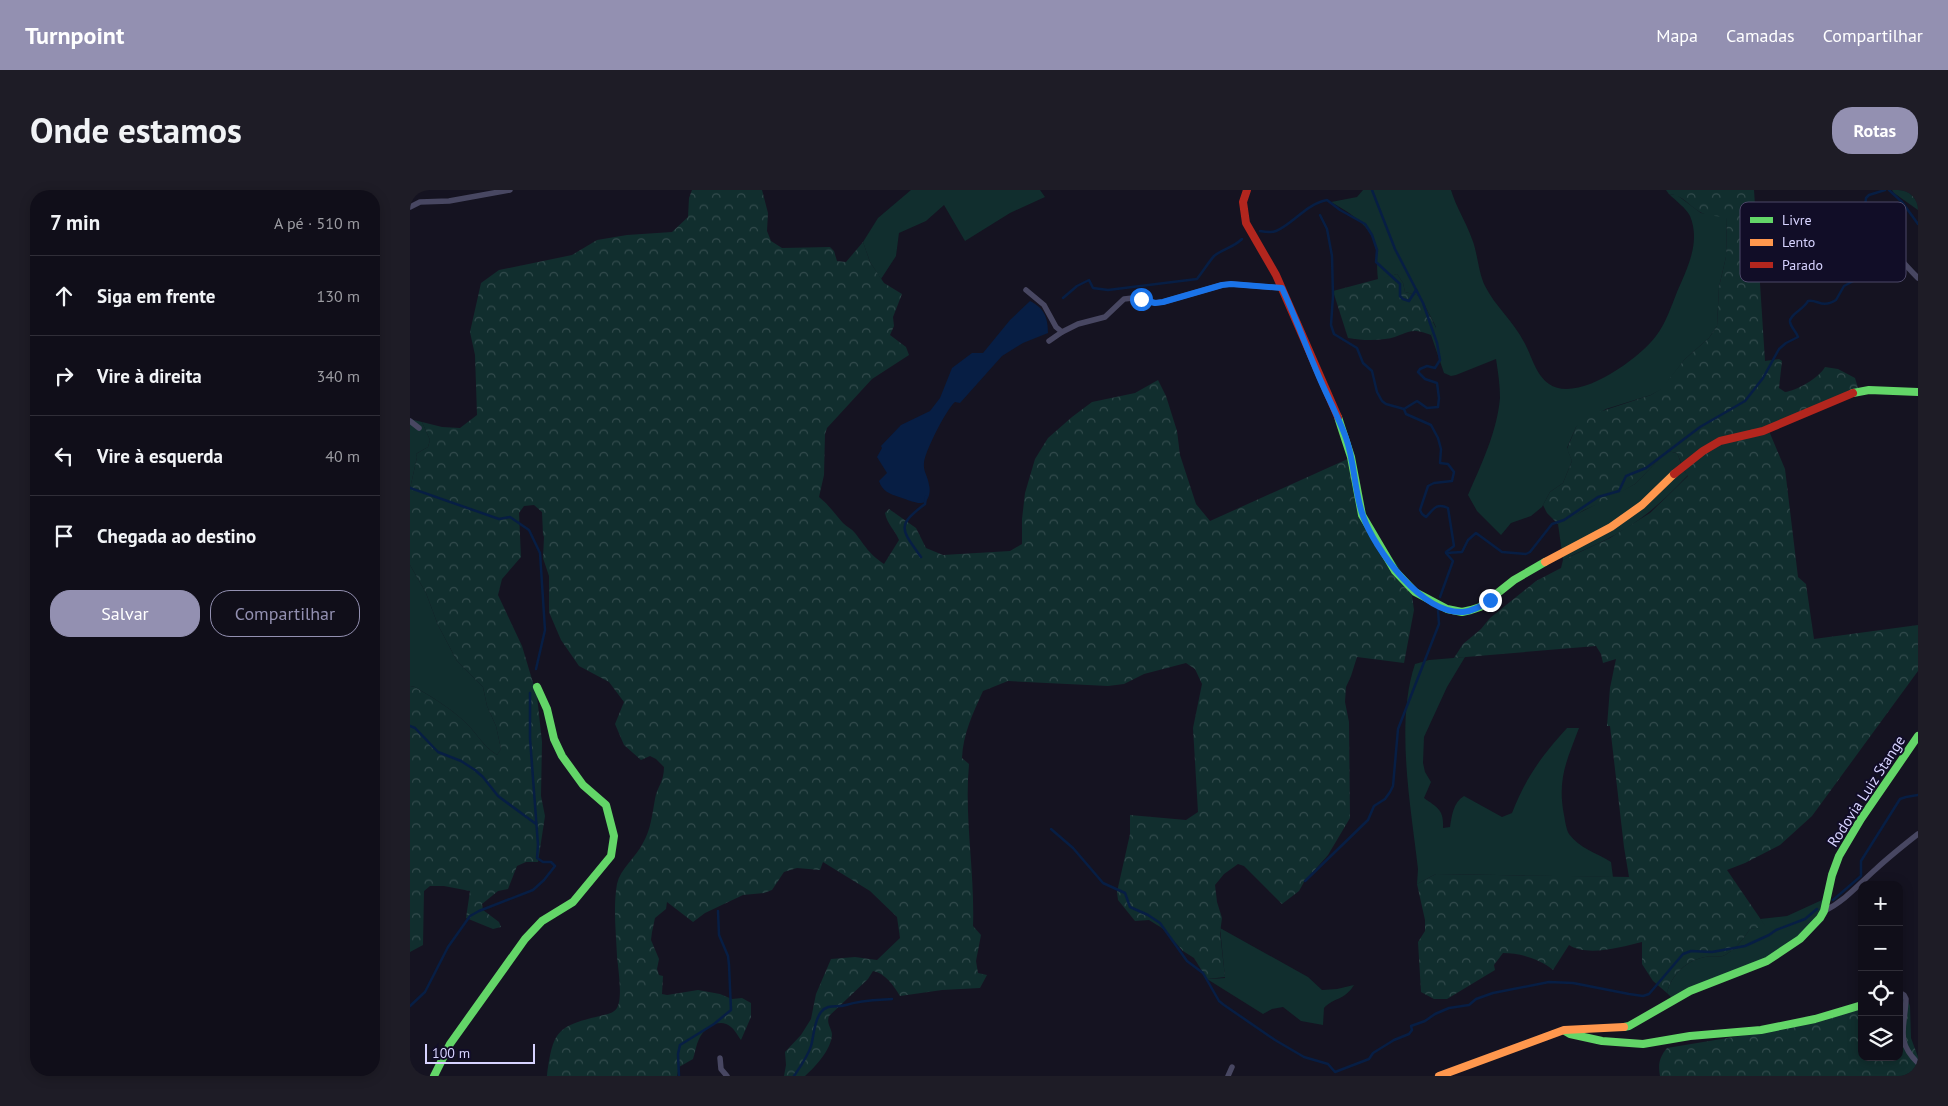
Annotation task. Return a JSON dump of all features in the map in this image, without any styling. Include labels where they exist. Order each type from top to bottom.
[{"type":"street","points":[[410,207],[420,202],[449,202],[510,190]]},
{"type":"street","points":[[1247,191],[1243,202],[1246,223],[1282,288],[1347,440],[1362,515],[1395,572],[1407,585],[1436,604],[1454,611],[1462,612],[1480,607],[1514,580],[1611,527],[1642,506],[1683,466],[1702,451],[1720,442],[1763,431],[1838,398],[1853,394],[1869,390],[1918,392]]},
{"type":"street","points":[[1906,267],[1918,278]]},
{"type":"street","points":[[1049,341],[1078,324],[1105,317],[1119,303],[1128,298],[1155,303],[1163,302],[1213,287],[1231,284],[1282,288]]},
{"type":"street","points":[[1026,290],[1044,305],[1062,332]]},
{"type":"street","points":[[410,421],[419,428]]},
{"type":"street","points":[[434,1076],[450,1044],[525,939],[542,921],[573,902],[599,874],[611,856],[614,836],[606,805],[596,799],[588,790],[558,748],[552,735],[546,708],[536,688]]},
{"type":"street","name":"Rodovia Luiz Stange","points":[[1439,1076],[1564,1030],[1629,1026],[1690,991],[1767,961],[1800,940],[1824,911],[1832,875],[1839,856],[1861,819],[1918,736]]},
{"type":"street","points":[[1824,911],[1847,896],[1874,870],[1918,834]]},
{"type":"street","points":[[1903,994],[1906,999],[1902,1026],[1904,1042],[1909,1053],[1918,1063]]},
{"type":"street","points":[[1564,1030],[1570,1034],[1602,1042],[1643,1044],[1690,1036],[1761,1030],[1815,1019],[1858,1006]]},
{"type":"street","points":[[720,1058],[721,1069],[727,1076]]},
{"type":"street","points":[[1228,1076],[1232,1067]]},
{"type":"green space","points":[[692,190],[762,190],[768,213],[767,231],[771,241],[782,248],[830,247],[834,251],[837,261],[846,262],[863,242],[870,262],[884,283],[902,294],[893,317],[894,326],[890,335],[906,347],[909,355],[872,379],[827,428],[825,434],[824,475],[819,497],[854,532],[871,553],[884,564],[899,540],[886,517],[885,513],[889,509],[916,528],[926,548],[943,555],[1010,551],[1022,544],[1025,493],[1035,459],[1048,438],[1092,402],[1135,393],[1158,380],[1166,396],[1177,431],[1180,455],[1196,504],[1210,521],[1352,457],[1370,527],[1398,566],[1412,596],[1414,610],[1404,663],[1357,657],[1346,687],[1345,702],[1349,722],[1350,818],[1328,855],[1304,882],[1299,891],[1282,904],[1244,866],[1238,864],[1224,874],[1215,885],[1217,902],[1222,918],[1220,933],[1225,977],[1207,979],[1194,958],[1183,951],[1162,928],[1149,920],[1135,921],[1118,900],[1117,892],[1130,834],[1130,815],[1186,820],[1198,812],[1193,728],[1202,684],[1195,669],[1186,663],[1144,674],[1124,684],[1108,686],[1008,681],[983,691],[969,724],[964,740],[962,758],[969,764],[968,804],[973,886],[973,926],[981,935],[976,961],[978,973],[987,975],[980,988],[942,990],[900,996],[885,977],[873,971],[868,979],[829,1016],[831,1041],[818,1063],[805,1076],[784,1076],[786,1065],[785,1052],[801,1035],[811,1019],[816,994],[831,959],[855,957],[877,960],[900,938],[897,917],[870,891],[823,862],[820,870],[797,868],[784,872],[772,890],[764,893],[743,895],[705,913],[693,922],[667,902],[666,909],[655,918],[651,940],[659,959],[657,969],[659,975],[663,976],[662,994],[667,995],[698,990],[720,994],[732,999],[742,998],[751,1003],[751,1017],[741,1040],[727,1024],[713,1025],[701,1035],[693,1059],[679,1067],[677,1076],[547,1076],[552,1049],[559,1033],[574,1023],[611,1013],[617,1008],[619,1003],[620,983],[615,911],[617,884],[621,873],[646,838],[664,767],[650,756],[641,760],[624,745],[615,724],[624,702],[609,682],[579,666],[561,640],[549,612],[549,576],[543,558],[542,512],[534,505],[524,506],[519,513],[521,557],[502,579],[498,595],[522,646],[537,696],[542,742],[541,796],[545,816],[538,862],[526,862],[517,866],[508,889],[498,891],[482,904],[483,910],[499,922],[501,927],[493,929],[466,918],[470,891],[444,886],[430,886],[424,891],[423,945],[410,952],[410,686],[415,687],[455,713],[497,755],[501,749],[496,726],[487,706],[483,687],[457,661],[438,625],[426,593],[410,565],[410,489],[416,454],[428,447],[430,440],[422,422],[442,427],[460,428],[477,415],[475,355],[470,332],[481,283],[499,270],[572,255],[597,240],[627,235],[672,232],[688,217],[689,198]]},
{"type":"green space","points":[[911,190],[1040,190],[1045,197],[1010,213],[965,241],[944,205],[926,221],[899,233],[896,256],[881,279],[870,262],[863,242],[878,218]]},
{"type":"green space","points":[[1363,190],[1451,190],[1472,239],[1485,286],[1520,335],[1540,375],[1549,384],[1561,389],[1591,384],[1622,367],[1648,345],[1663,326],[1688,265],[1694,236],[1690,216],[1669,194],[1677,195],[1701,213],[1727,217],[1726,257],[1719,287],[1717,326],[1709,338],[1685,359],[1662,389],[1651,395],[1606,409],[1576,427],[1567,448],[1572,461],[1563,483],[1550,492],[1542,507],[1531,516],[1511,523],[1501,535],[1477,511],[1468,495],[1488,448],[1496,423],[1500,393],[1496,359],[1456,375],[1451,376],[1444,373],[1431,335],[1436,327],[1420,296],[1405,292],[1403,283],[1397,274],[1378,280],[1375,246],[1368,230],[1355,217],[1331,202],[1357,197]]},
{"type":"green space","points":[[1666,190],[1754,190],[1755,202],[1740,202],[1740,282],[1760,282],[1765,361],[1779,359],[1782,361],[1779,388],[1785,392],[1801,387],[1818,375],[1825,367],[1838,369],[1855,378],[1859,391],[1769,431],[1785,469],[1798,577],[1806,584],[1814,639],[1918,625],[1918,671],[1812,816],[1780,845],[1727,870],[1766,927],[1750,929],[1739,944],[1729,953],[1723,956],[1708,956],[1692,961],[1676,974],[1667,993],[1653,981],[1642,964],[1642,942],[1595,951],[1577,949],[1569,945],[1553,970],[1530,957],[1503,953],[1494,965],[1495,970],[1447,999],[1434,999],[1421,992],[1418,942],[1425,931],[1425,920],[1417,884],[1436,874],[1629,877],[1610,726],[1607,726],[1610,688],[1616,659],[1603,663],[1601,654],[1596,646],[1454,658],[1463,644],[1481,629],[1490,618],[1536,581],[1561,568],[1563,560],[1610,538],[1650,513],[1688,476],[1677,453],[1667,451],[1635,484],[1607,500],[1584,510],[1567,521],[1558,524],[1547,513],[1543,505],[1550,492],[1563,483],[1572,461],[1567,449],[1576,427],[1587,416],[1651,395],[1661,389],[1685,359],[1709,338],[1717,326],[1719,287],[1726,257],[1727,218],[1703,213],[1682,198],[1669,194]]},
{"type":"green space","points":[[1892,190],[1918,190],[1918,210],[1894,193]]},
{"type":"green space","points":[[1397,274],[1403,283],[1405,292],[1420,296],[1436,328],[1431,335],[1412,331],[1380,340],[1348,338],[1333,291]]},
{"type":"green space","points":[[410,419],[422,422],[430,440],[428,447],[416,454],[410,489]]},
{"type":"green space","points":[[1667,451],[1677,453],[1682,468],[1688,475],[1660,502],[1621,532],[1563,560],[1558,524],[1635,484]]},
{"type":"green space","points":[[410,565],[426,593],[438,625],[457,661],[483,687],[487,706],[496,726],[501,749],[497,755],[455,713],[415,687],[410,686]]},
{"type":"green space","points":[[1465,657],[1447,687],[1424,737],[1423,763],[1425,772],[1431,782],[1424,798],[1441,813],[1443,828],[1450,827],[1455,806],[1464,796],[1502,817],[1512,813],[1523,788],[1549,749],[1567,728],[1579,728],[1564,770],[1562,802],[1567,830],[1578,843],[1611,862],[1613,877],[1436,874],[1417,884],[1418,869],[1406,765],[1406,712],[1409,687],[1415,664],[1429,660]]},
{"type":"green space","points":[[1822,900],[1830,901],[1796,943],[1675,1001],[1667,993],[1676,974],[1686,965],[1708,956],[1723,956],[1729,953],[1739,944],[1750,929],[1765,926],[1760,919],[1787,916]]},
{"type":"green space","points":[[1220,928],[1308,977],[1322,990],[1354,985],[1346,994],[1324,1008],[1323,1025],[1301,1021],[1283,1007],[1272,1009],[1263,1014],[1207,979],[1225,978]]},
{"type":"green space","points":[[1903,996],[1906,996],[1910,1006],[1911,1038],[1918,1057],[1918,1076],[1660,1076],[1660,1061],[1667,1048],[1787,1028],[1858,1009],[1858,1061],[1903,1061]]},
{"type":"water","points":[[1030,301],[1042,310],[1047,322],[1048,333],[1023,343],[1002,356],[960,403],[955,402],[951,406],[936,431],[925,458],[924,469],[930,487],[928,499],[917,503],[887,492],[879,481],[887,473],[877,457],[882,448],[881,446],[901,425],[930,411],[940,398],[952,368],[972,353],[983,353],[1010,320]]},
{"type":"waterway","points":[[1372,190],[1395,249],[1423,303],[1437,343],[1440,360],[1435,368],[1427,366],[1418,372],[1425,379],[1437,383],[1438,407],[1427,408],[1417,401],[1404,409]]},
{"type":"waterway","points":[[1866,202],[1869,195],[1885,190]]},
{"type":"waterway","points":[[1889,190],[1902,202]]},
{"type":"waterway","points":[[1260,231],[1276,231],[1319,202],[1327,200],[1340,210],[1365,224],[1372,235],[1377,250],[1376,262],[1400,284],[1400,296],[1409,301],[1416,290]]},
{"type":"waterway","points":[[1906,208],[1918,224]]},
{"type":"waterway","points":[[1320,215],[1327,229],[1332,256],[1333,296],[1331,325],[1334,334],[1357,348],[1363,363],[1372,371],[1377,392],[1382,401],[1404,409]]},
{"type":"waterway","points":[[1063,298],[1077,286],[1089,280],[1093,288],[1108,290],[1197,279],[1214,256],[1242,239]]},
{"type":"waterway","points":[[1446,553],[1462,552],[1468,540],[1476,533],[1502,552],[1526,554],[1530,552],[1552,524],[1564,520],[1598,497],[1619,491],[1626,476],[1646,468],[1700,427],[1745,401],[1763,378],[1779,349],[1798,337],[1790,319],[1808,301],[1827,304],[1836,300],[1844,286],[1851,282]]},
{"type":"waterway","points":[[1404,409],[1406,414],[1431,425],[1441,449],[1440,463],[1448,464],[1454,472],[1452,481],[1434,483],[1428,486],[1420,510],[1426,517],[1438,506],[1448,508],[1454,546],[1446,552]]},
{"type":"waterway","points":[[410,488],[499,519],[510,517],[529,530],[540,553],[545,630],[536,669]]},
{"type":"waterway","points":[[921,557],[909,540],[905,528],[909,518],[925,504],[926,497]]},
{"type":"waterway","points":[[1440,597],[1453,561],[1446,553]]},
{"type":"waterway","points":[[1305,881],[1368,820],[1374,806],[1385,799],[1393,786],[1398,729],[1439,624],[1438,610]]},
{"type":"waterway","points":[[410,1006],[425,992],[448,947],[470,916],[533,890],[555,866],[551,862],[543,862],[537,858],[538,845],[530,738],[530,693]]},
{"type":"waterway","points":[[410,726],[415,728],[438,752],[461,761],[475,770],[498,796],[536,824]]},
{"type":"waterway","points":[[1833,900],[1861,876],[1861,861],[1900,799],[1918,795]]},
{"type":"waterway","points":[[1051,829],[1073,848],[1103,883],[1125,893],[1130,907],[1160,923],[1187,961],[1203,973],[1219,1001],[1275,1040],[1304,1057],[1328,1064],[1335,1072],[1369,1059],[1373,1053],[1394,1040],[1409,1034],[1412,1030],[1411,1026],[1449,1008],[1469,1005],[1476,999],[1493,993],[1549,982],[1573,983],[1643,996],[1649,994],[1683,954],[1691,951],[1712,952],[1745,946],[1776,930],[1805,919],[1817,909]]},
{"type":"waterway","points":[[679,1076],[678,1054],[680,1045],[714,1024],[731,1010],[728,956],[719,935],[718,911]]},
{"type":"waterway","points":[[794,1076],[810,1050],[814,1028],[824,1009],[863,1001],[892,999]]},
{"type":"traffic: fast","points":[[1853,393],[1869,390],[1918,392]]},
{"type":"traffic: fast","points":[[1338,417],[1351,457],[1362,515],[1395,571],[1415,592],[1447,609],[1462,612],[1471,610],[1480,607],[1514,580],[1545,562]]},
{"type":"traffic: fast","points":[[434,1076],[450,1044],[525,939],[542,921],[573,902],[611,856],[614,836],[606,805],[583,785],[562,756],[554,739],[547,709],[537,687]]},
{"type":"traffic: fast","points":[[1624,1027],[1629,1026],[1690,991],[1767,961],[1800,939],[1820,918],[1824,911],[1832,875],[1839,856],[1861,819],[1918,736]]},
{"type":"traffic: fast","points":[[1565,1031],[1570,1034],[1602,1041],[1643,1044],[1690,1036],[1761,1030],[1815,1019],[1858,1006]]},
{"type":"traffic: slow","points":[[1545,562],[1611,527],[1642,505],[1674,474]]},
{"type":"traffic: slow","points":[[1439,1076],[1564,1030],[1624,1027]]},
{"type":"traffic: jam","points":[[1247,190],[1243,202],[1246,223],[1276,275],[1338,417]]},
{"type":"traffic: jam","points":[[1674,474],[1703,451],[1720,441],[1763,431],[1853,393]]},
{"type":"route","points":[[1141,299],[1155,303],[1163,302],[1213,287],[1231,284],[1282,288],[1347,440],[1362,515],[1395,572],[1415,592],[1447,609],[1462,612],[1480,607],[1490,600]]}]
